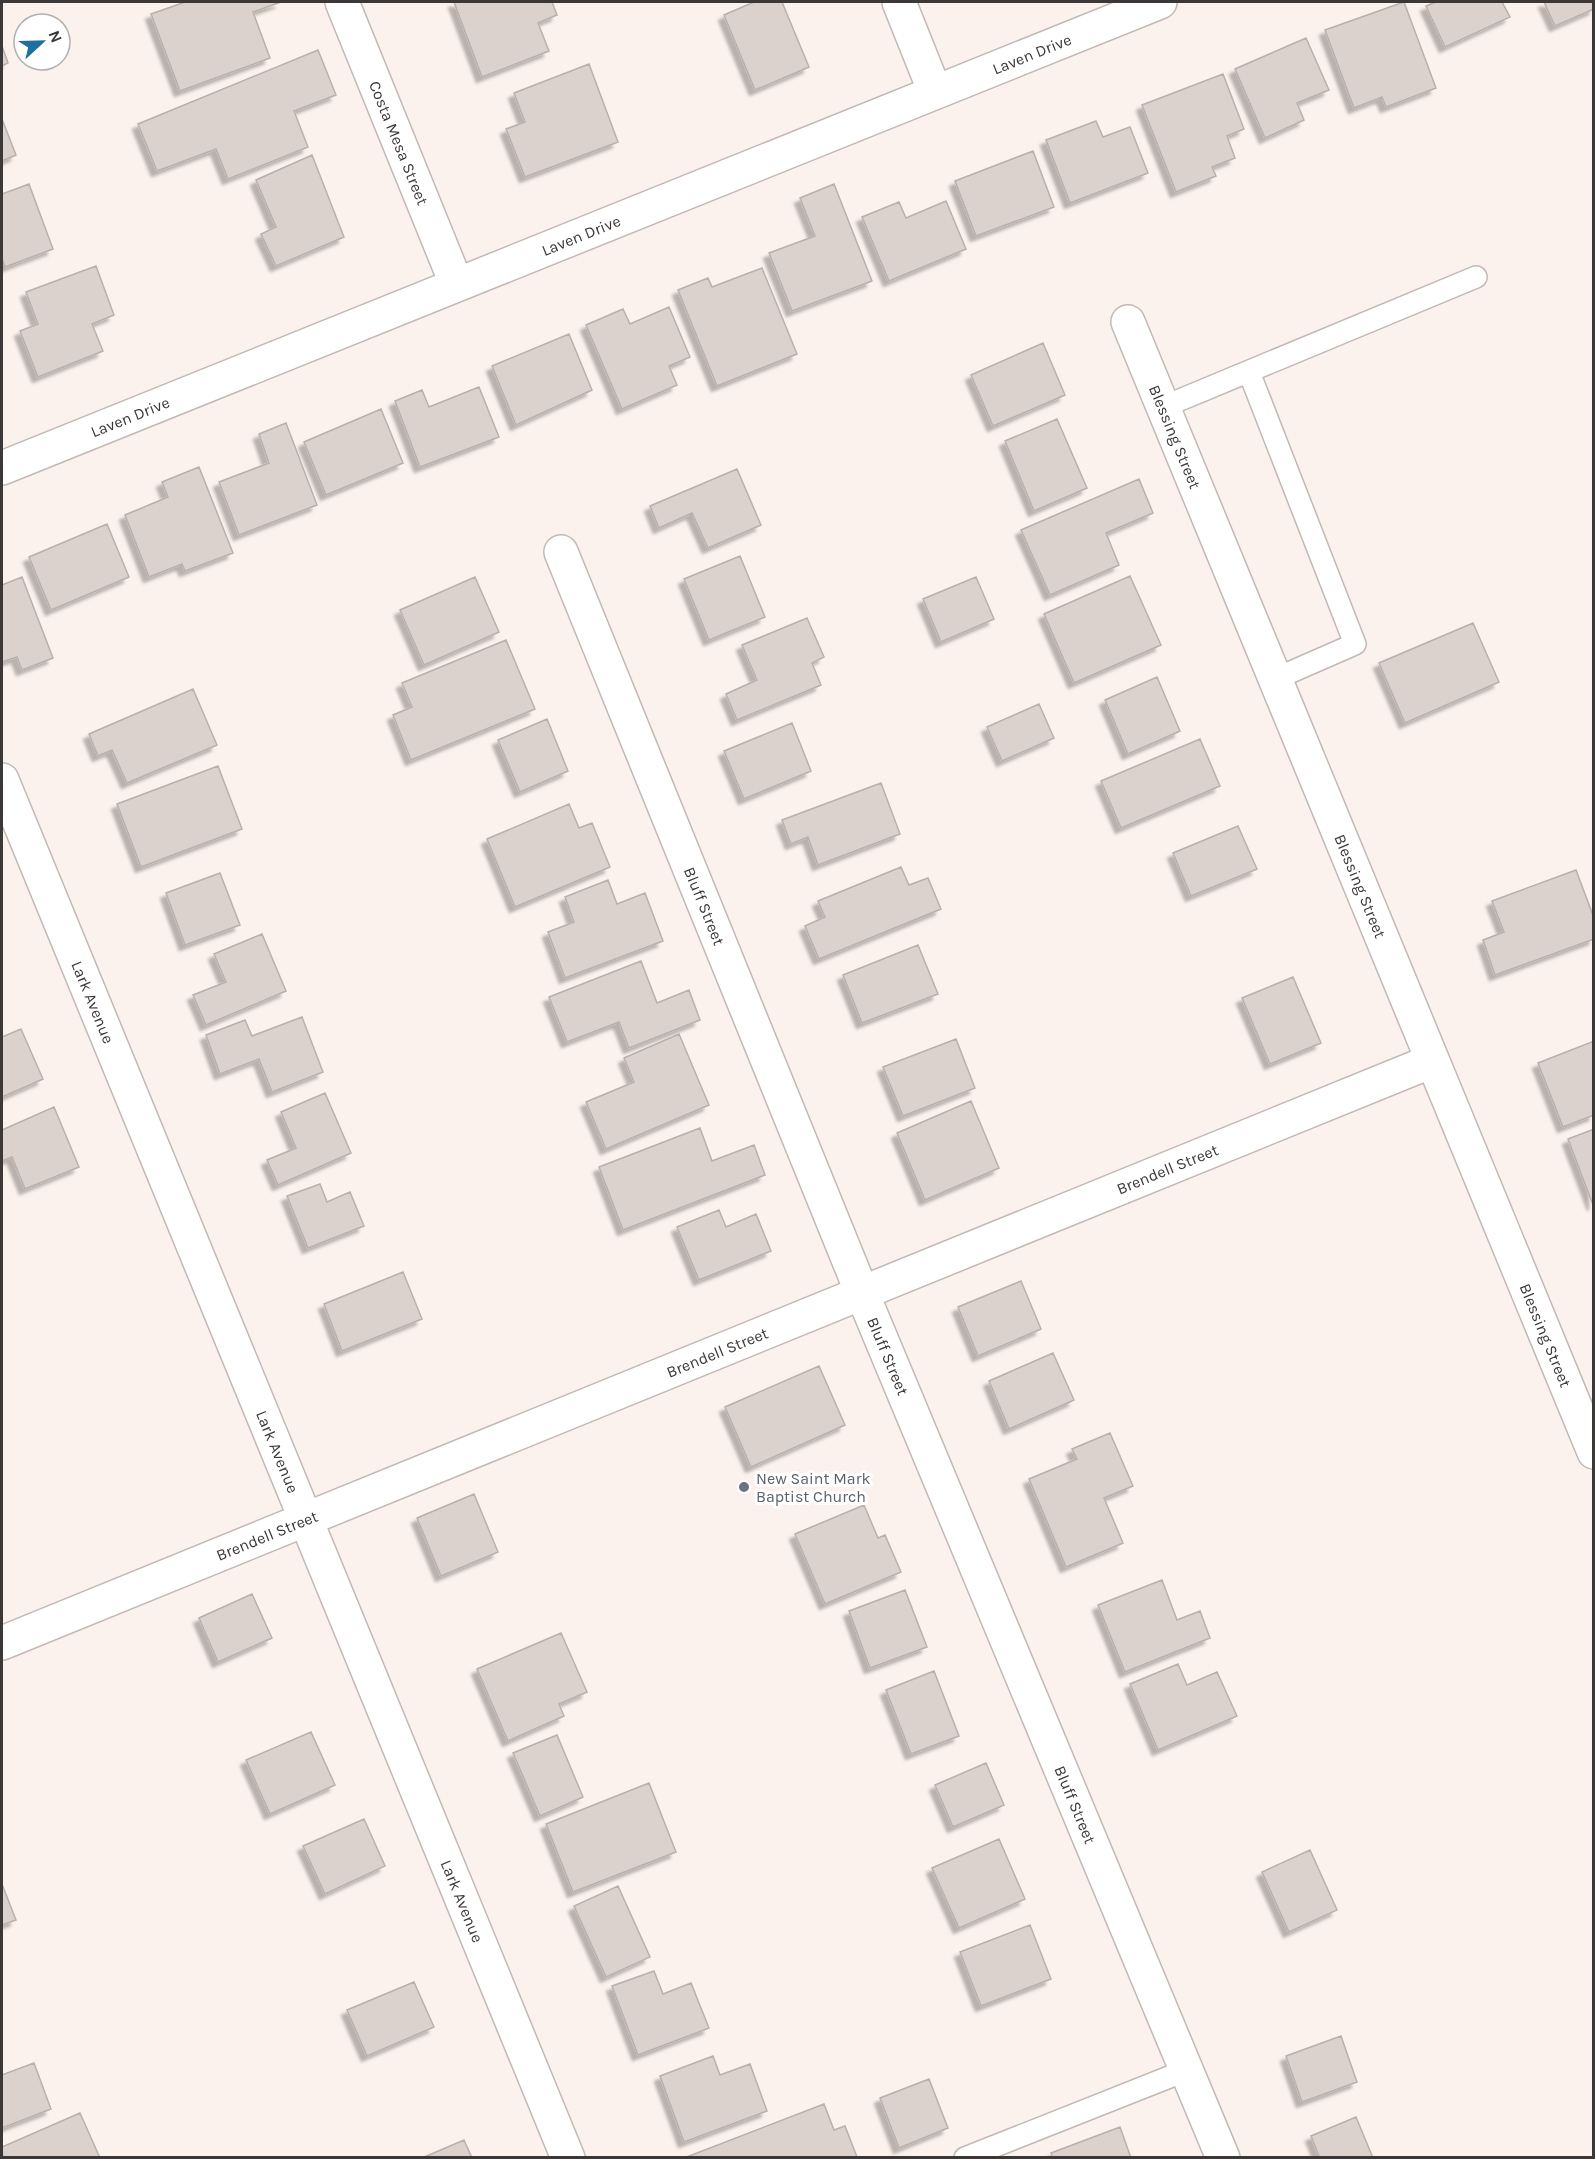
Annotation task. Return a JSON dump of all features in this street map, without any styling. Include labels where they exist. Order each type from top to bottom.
[{"type":"street","name":"Costa Mesa Street","points":[[342,2],[456,283]]},
{"type":"street","points":[[899,2],[935,92]]},
{"type":"street","name":"Laven Drive","points":[[2,468],[456,283],[1160,2]]},
{"type":"street","name":"Blessing Street","points":[[1128,322],[1593,1452]]},
{"type":"street","name":"Bluff Street","points":[[561,552],[862,1293],[1223,2157]]},
{"type":"street","name":"Lark Avenue","points":[[2,780],[568,2157]]},
{"type":"street","name":"Brendell Street","points":[[2,1643],[1432,1061]]},
{"type":"lane","points":[[1163,407],[1476,277]]},
{"type":"lane","points":[[1249,372],[1355,644],[1275,679]]},
{"type":"lane","points":[[965,2157],[1187,2070]]},
{"type":"building","points":[[185,2],[281,2],[253,12],[270,58],[180,91],[151,14]]},
{"type":"building","points":[[454,2],[552,2],[557,15],[538,23],[549,51],[482,77]]},
{"type":"building","points":[[754,2],[782,2],[809,67],[755,90],[724,15]]},
{"type":"building","points":[[1404,2],[1436,88],[1386,107],[1382,97],[1354,108],[1325,30]]},
{"type":"building","points":[[1436,2],[1502,2],[1510,17],[1445,47],[1426,6]]},
{"type":"building","points":[[1544,2],[1594,2],[1594,9],[1555,26]]},
{"type":"building","points":[[1306,38],[1329,90],[1297,103],[1304,120],[1265,138],[1235,69]]},
{"type":"building","points":[[2,46],[8,63],[2,66]]},
{"type":"building","points":[[318,50],[336,95],[294,111],[308,147],[228,179],[216,149],[157,171],[138,124]]},
{"type":"building","points":[[589,64],[618,142],[525,177],[506,129],[525,122],[514,93]]},
{"type":"building","points":[[1223,74],[1244,129],[1227,136],[1235,158],[1212,167],[1216,176],[1176,192],[1142,105]]},
{"type":"building","points":[[2,119],[16,155],[2,161]]},
{"type":"building","points":[[1096,121],[1103,137],[1130,127],[1148,173],[1070,203],[1046,140]]},
{"type":"building","points":[[1033,151],[1054,207],[976,236],[955,181]]},
{"type":"building","points":[[312,155],[344,237],[276,266],[261,234],[276,227],[256,180]]},
{"type":"building","points":[[29,184],[53,249],[5,267],[2,258],[2,194]]},
{"type":"building","points":[[834,184],[872,281],[792,311],[769,253],[815,236],[800,198]]},
{"type":"building","points":[[946,201],[966,249],[889,281],[862,217],[899,202],[906,218]]},
{"type":"building","points":[[96,266],[114,315],[92,324],[103,351],[38,377],[20,331],[38,324],[26,292]]},
{"type":"building","points":[[762,268],[797,354],[717,386],[678,290],[708,278],[712,287]]},
{"type":"building","points":[[669,307],[690,357],[669,366],[677,385],[622,409],[586,325],[623,309],[630,324]]},
{"type":"building","points":[[569,334],[592,390],[516,425],[492,366]]},
{"type":"building","points":[[1043,343],[1065,395],[993,426],[971,375]]},
{"type":"building","points":[[479,387],[499,437],[420,467],[395,401],[422,390],[429,407]]},
{"type":"building","points":[[381,409],[403,463],[326,495],[304,442]]},
{"type":"building","points":[[1057,419],[1087,488],[1034,511],[1005,441]]},
{"type":"building","points":[[286,423],[317,505],[239,535],[219,482],[269,463],[259,434]]},
{"type":"building","points":[[199,467],[233,553],[185,571],[182,564],[149,577],[125,515],[168,497],[162,482]]},
{"type":"building","points":[[737,469],[761,525],[708,548],[692,513],[659,528],[650,506]]},
{"type":"building","points":[[1139,479],[1153,513],[1106,533],[1119,565],[1050,595],[1021,530]]},
{"type":"building","points":[[107,524],[129,577],[51,610],[29,557]]},
{"type":"building","points":[[740,556],[765,617],[709,640],[684,579]]},
{"type":"building","points":[[1130,576],[1161,645],[1074,683],[1044,614]]},
{"type":"building","points":[[22,577],[53,658],[22,670],[17,657],[2,662],[2,585]]},
{"type":"building","points":[[475,577],[499,632],[424,665],[400,610]]},
{"type":"building","points":[[976,577],[994,619],[941,642],[923,599]]},
{"type":"building","points":[[807,618],[824,657],[812,663],[821,685],[737,720],[726,694],[757,680],[742,645]]},
{"type":"building","points":[[1473,623],[1499,682],[1405,723],[1379,663]]},
{"type":"building","points":[[506,640],[535,709],[411,760],[393,715],[412,707],[402,683]]},
{"type":"building","points":[[1157,677],[1180,731],[1128,754],[1105,700]]},
{"type":"building","points":[[193,689],[217,745],[127,783],[112,750],[98,756],[89,734]]},
{"type":"building","points":[[1039,704],[1054,738],[1002,761],[987,727]]},
{"type":"building","points":[[547,719],[568,771],[520,792],[498,740]]},
{"type":"building","points":[[792,723],[811,771],[744,799],[724,751]]},
{"type":"building","points":[[1200,739],[1220,786],[1121,828],[1101,781]]},
{"type":"building","points":[[218,766],[242,829],[141,867],[117,804]]},
{"type":"building","points":[[881,783],[900,834],[818,865],[808,837],[791,844],[782,820]]},
{"type":"building","points":[[569,804],[579,828],[592,823],[610,867],[515,907],[487,839]]},
{"type":"building","points":[[1238,826],[1257,869],[1191,896],[1173,853]]},
{"type":"building","points":[[901,867],[909,885],[928,878],[941,909],[819,959],[805,926],[825,917],[818,901]]},
{"type":"building","points":[[1576,870],[1594,918],[1594,939],[1495,975],[1483,940],[1504,932],[1492,901]]},
{"type":"building","points":[[220,873],[240,925],[185,945],[166,893]]},
{"type":"building","points":[[608,880],[617,904],[645,893],[663,941],[565,978],[548,932],[574,922],[565,897]]},
{"type":"building","points":[[262,934],[286,991],[206,1025],[193,995],[226,982],[214,954]]},
{"type":"building","points":[[918,945],[938,994],[862,1023],[843,975]]},
{"type":"building","points":[[641,961],[657,1003],[689,990],[700,1020],[629,1048],[619,1022],[567,1042],[549,997]]},
{"type":"building","points":[[1293,977],[1321,1043],[1270,1064],[1242,998]]},
{"type":"building","points":[[302,1017],[323,1072],[272,1092],[259,1059],[220,1074],[206,1035],[245,1020],[252,1036]]},
{"type":"building","points":[[21,1029],[43,1079],[2,1097],[2,1037]]},
{"type":"building","points":[[679,1034],[709,1105],[606,1149],[586,1102],[634,1082],[624,1058]]},
{"type":"building","points":[[956,1039],[975,1088],[903,1116],[883,1067]]},
{"type":"building","points":[[1594,1041],[1594,1115],[1563,1127],[1538,1063]]},
{"type":"building","points":[[325,1093],[351,1153],[278,1185],[267,1160],[296,1148],[281,1112]]},
{"type":"building","points":[[971,1101],[999,1168],[925,1200],[897,1133]]},
{"type":"building","points":[[54,1107],[79,1167],[25,1189],[12,1157],[2,1161],[2,1130]]},
{"type":"building","points":[[700,1128],[712,1161],[754,1145],[765,1175],[623,1230],[599,1167]]},
{"type":"building","points":[[1594,1129],[1594,1204],[1593,1205],[1568,1139]]},
{"type":"building","points":[[320,1184],[327,1202],[350,1192],[364,1226],[308,1248],[287,1196]]},
{"type":"building","points":[[719,1210],[726,1227],[756,1214],[771,1251],[699,1280],[677,1227]]},
{"type":"building","points":[[403,1272],[422,1319],[342,1351],[324,1304]]},
{"type":"building","points":[[1021,1281],[1041,1329],[978,1356],[958,1307]]},
{"type":"building","points":[[1053,1353],[1074,1400],[1009,1429],[989,1381]]},
{"type":"building","points":[[819,1366],[845,1425],[751,1467],[725,1407]]},
{"type":"building","points":[[1110,1433],[1133,1486],[1104,1498],[1123,1543],[1066,1567],[1029,1479],[1077,1459],[1072,1449]]},
{"type":"building","points":[[474,1494],[498,1552],[441,1576],[417,1518]]},
{"type":"building","points":[[864,1505],[878,1538],[885,1535],[901,1572],[825,1604],[795,1534]]},
{"type":"building","points":[[1162,1580],[1177,1620],[1200,1611],[1210,1638],[1125,1672],[1098,1605]]},
{"type":"building","points":[[905,1590],[927,1647],[870,1668],[849,1611]]},
{"type":"building","points":[[252,1594],[272,1638],[218,1662],[199,1618]]},
{"type":"building","points":[[561,1633],[587,1692],[559,1704],[564,1716],[508,1741],[477,1669]]},
{"type":"building","points":[[1178,1664],[1187,1685],[1217,1672],[1237,1716],[1158,1750],[1130,1684]]},
{"type":"building","points":[[934,1671],[959,1736],[911,1754],[886,1690]]},
{"type":"building","points":[[311,1732],[335,1785],[270,1814],[246,1760]]},
{"type":"building","points":[[557,1735],[583,1797],[540,1816],[513,1753]]},
{"type":"building","points":[[986,1763],[1004,1805],[953,1827],[935,1785]]},
{"type":"building","points":[[649,1783],[676,1852],[573,1892],[546,1824]]},
{"type":"building","points":[[364,1819],[385,1866],[325,1894],[303,1846]]},
{"type":"building","points":[[999,1839],[1025,1899],[959,1928],[932,1868]]},
{"type":"building","points":[[1310,1850],[1337,1910],[1289,1932],[1262,1872]]},
{"type":"building","points":[[2,1884],[16,1920],[2,1925]]},
{"type":"building","points":[[618,1886],[650,1957],[606,1977],[574,1906]]},
{"type":"building","points":[[1030,1925],[1051,1979],[981,2006],[960,1952]]},
{"type":"building","points":[[654,1971],[663,1994],[691,1983],[709,2028],[638,2055],[612,1986]]},
{"type":"building","points":[[414,1982],[434,2027],[367,2056],[347,2010]]},
{"type":"building","points":[[1341,2036],[1357,2082],[1302,2102],[1286,2056]]},
{"type":"building","points":[[713,2056],[720,2075],[750,2064],[767,2111],[684,2142],[660,2076]]},
{"type":"building","points":[[34,2063],[51,2109],[2,2128],[2,2075]]},
{"type":"building","points":[[929,2079],[948,2128],[899,2148],[880,2098]]},
{"type":"building","points":[[824,2104],[834,2130],[845,2126],[857,2157],[684,2158]]},
{"type":"building","points":[[80,2113],[100,2158],[3,2158],[2,2147]]},
{"type":"building","points":[[1356,2117],[1373,2158],[1320,2158],[1311,2136]]},
{"type":"building","points":[[1120,2127],[1131,2158],[1053,2158],[1051,2153]]},
{"type":"building","points":[[464,2140],[472,2158],[422,2158]]},
{"type":"place","name":"New Saint Mark Baptist Church","points":[[744,1487]]}]
